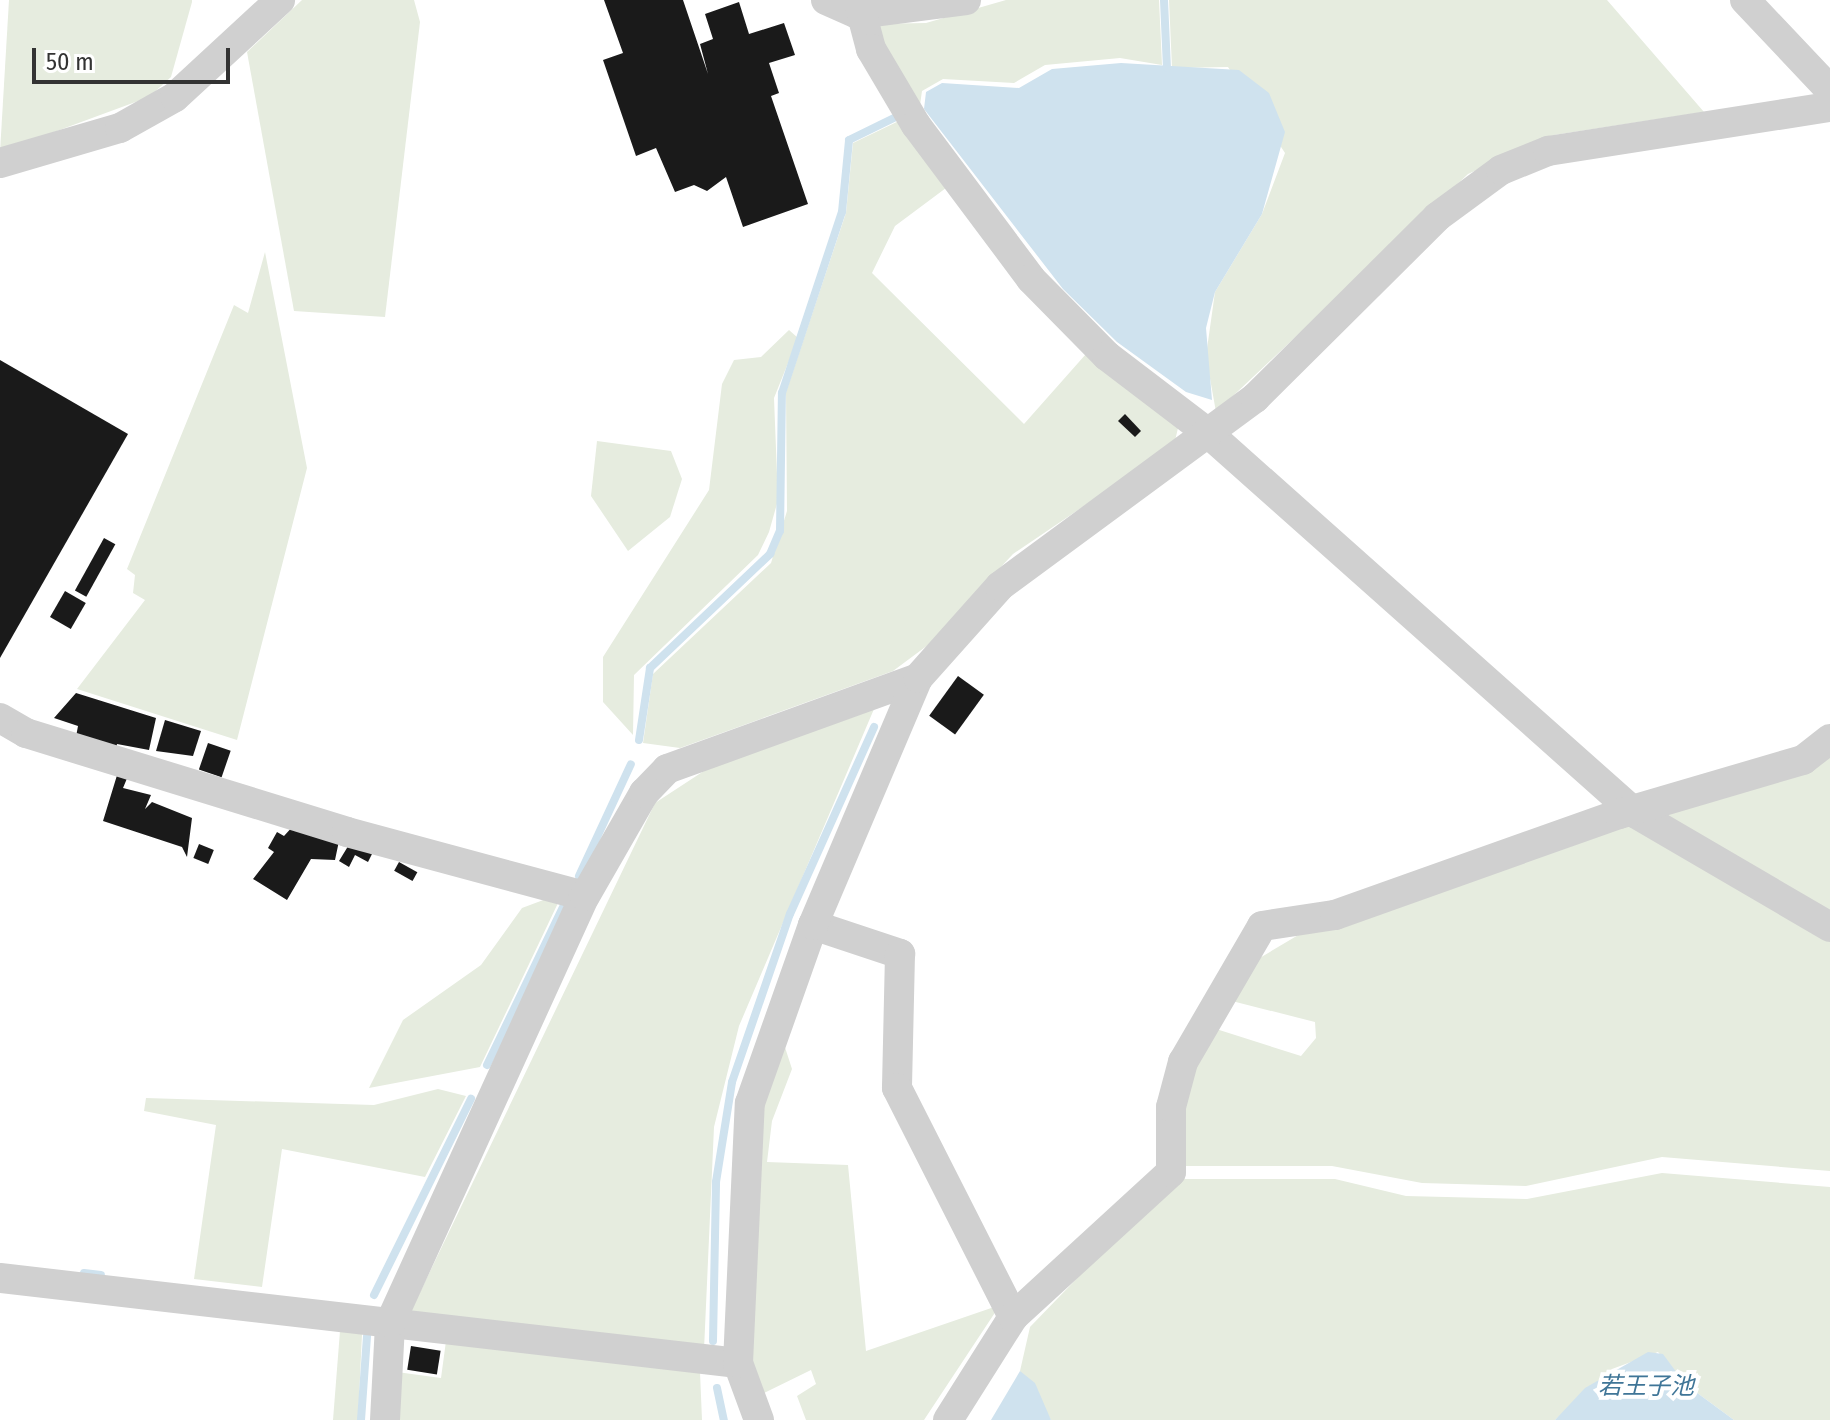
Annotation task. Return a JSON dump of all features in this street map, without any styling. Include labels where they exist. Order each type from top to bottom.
[{"type":"street","points":[[0,163],[120,128],[175,97],[280,0]]},
{"type":"street","points":[[826,0],[857,7],[966,0]]},
{"type":"street","points":[[1745,0],[1830,90]]},
{"type":"street","points":[[857,7],[916,125],[1031,279],[1107,356],[1208,433],[1635,813],[1830,927]]},
{"type":"street","points":[[759,1420],[738,1363],[750,1103],[813,925],[918,678],[1000,586],[1255,398],[1437,217],[1501,170],[1548,151],[1830,107]]},
{"type":"street","points":[[385,1420],[390,1323],[585,896],[644,793],[667,769],[918,678]]},
{"type":"street","points":[[0,718],[26,733],[347,832],[585,896]]},
{"type":"street","points":[[948,1420],[1013,1317],[1171,1172],[1171,1107],[1183,1062],[1262,926],[1335,915],[1635,813],[1803,760],[1830,739]]},
{"type":"street","points":[[813,925],[900,954],[897,1088],[1013,1317]]},
{"type":"street","points":[[0,1278],[738,1363]]},
{"type":"shaded area","points":[[9,0],[192,2],[171,77],[149,97],[0,152]]},
{"type":"shaded area","points":[[302,0],[414,0],[420,22],[385,317],[294,311],[247,52]]},
{"type":"shaded area","points":[[1006,0],[1159,0],[1162,65],[1120,58],[1045,65],[1014,83],[943,79],[922,91],[920,105],[873,24],[926,23]]},
{"type":"shaded area","points":[[1169,0],[1607,0],[1704,112],[1554,135],[1468,174],[1216,412],[1206,356],[1215,292],[1262,214],[1285,153],[1228,67],[1172,68]]},
{"type":"shaded area","points":[[903,119],[950,185],[895,226],[872,273],[1024,424],[1086,354],[1178,428],[1174,445],[1013,554],[928,645],[893,671],[680,748],[643,743],[653,674],[771,563],[787,511],[786,392],[846,213],[853,143]]},
{"type":"shaded area","points":[[265,252],[307,468],[237,740],[77,689],[145,600],[133,593],[135,575],[127,569],[234,305],[248,313]]},
{"type":"shaded area","points":[[789,330],[798,338],[774,398],[778,500],[769,532],[758,555],[634,675],[633,735],[603,702],[603,657],[709,490],[722,384],[734,360],[761,357]]},
{"type":"shaded area","points":[[597,441],[671,451],[682,479],[670,517],[628,551],[591,496]]},
{"type":"shaded area","points":[[874,709],[739,1026],[714,1127],[704,1350],[411,1311],[655,803],[710,767]]},
{"type":"shaded area","points":[[1830,749],[1830,919],[1659,816]]},
{"type":"shaded area","points":[[1622,820],[1830,934],[1830,1171],[1662,1157],[1526,1186],[1422,1183],[1332,1166],[1178,1166],[1184,1094],[1213,1028],[1301,1056],[1316,1038],[1315,1022],[1228,1000],[1258,959],[1300,934]]},
{"type":"shaded area","points":[[546,899],[558,903],[480,1067],[369,1088],[403,1020],[481,965],[522,908]]},
{"type":"shaded area","points":[[782,1038],[792,1069],[772,1121],[767,1162],[848,1165],[866,1351],[1000,1305],[924,1420],[806,1420],[797,1396],[816,1384],[811,1370],[758,1396],[752,1375],[761,1096]]},
{"type":"shaded area","points":[[438,1089],[466,1096],[425,1177],[282,1149],[262,1287],[194,1279],[216,1125],[144,1111],[146,1098],[374,1105]]},
{"type":"shaded area","points":[[1662,1173],[1830,1187],[1830,1420],[1734,1420],[1685,1384],[1658,1352],[1612,1369],[1555,1420],[1051,1420],[1020,1371],[1030,1327],[1173,1179],[1335,1179],[1406,1196],[1527,1199]]},
{"type":"shaded area","points":[[340,1331],[362,1334],[358,1420],[333,1420]]},
{"type":"shaded area","points":[[446,1341],[700,1372],[702,1420],[395,1420],[397,1372],[441,1378]]},
{"type":"water","points":[[1121,63],[1239,70],[1269,93],[1285,132],[1262,214],[1215,292],[1206,328],[1212,400],[1186,392],[1117,342],[1063,289],[924,109],[926,92],[942,83],[1019,88],[1052,69]]},
{"type":"water","name":"若王子池","points":[[1648,1352],[1663,1354],[1685,1384],[1734,1420],[1555,1420],[1585,1388]]},
{"type":"water","points":[[1020,1371],[1035,1383],[1051,1420],[991,1420]]},
{"type":"building","points":[[604,0],[683,0],[708,74],[700,44],[713,39],[705,14],[739,2],[749,34],[784,23],[795,55],[769,63],[779,93],[771,96],[808,204],[743,227],[726,177],[707,191],[694,185],[675,192],[656,148],[636,156],[603,60],[623,53]]},
{"type":"building","points":[[0,360],[128,434],[0,658]]},
{"type":"building","points":[[1125,414],[1141,431],[1135,437],[1118,421]]},
{"type":"building","points":[[104,538],[115,544],[86,597],[75,590]]},
{"type":"building","points":[[65,591],[86,603],[71,629],[50,617]]},
{"type":"building","points":[[958,676],[984,695],[955,734],[929,716]]},
{"type":"building","points":[[76,693],[156,718],[149,750],[117,744],[115,754],[75,742],[78,726],[54,718]]},
{"type":"building","points":[[165,720],[201,731],[193,756],[156,751]]},
{"type":"building","points":[[208,743],[231,751],[222,777],[199,769]]},
{"type":"building","points":[[118,772],[128,776],[123,788],[151,795],[145,809],[152,802],[192,818],[187,857],[182,847],[103,821]]},
{"type":"building","points":[[294,825],[339,841],[335,860],[311,859],[287,900],[253,879],[274,852],[268,848],[277,832],[284,836]]},
{"type":"building","points":[[350,843],[372,854],[368,862],[355,855],[349,867],[339,861]]},
{"type":"building","points":[[199,844],[214,850],[208,864],[193,858]]},
{"type":"building","points":[[399,862],[417,872],[413,881],[394,871]]},
{"type":"building","points":[[411,1346],[441,1351],[437,1374],[407,1370]]},
{"type":"waterway","points":[[1164,0],[1167,68]]},
{"type":"waterway","points":[[639,740],[650,668],[770,554],[780,531],[782,393],[842,212],[849,140],[894,118]]},
{"type":"waterway","points":[[713,1341],[716,1182],[732,1082],[790,914],[874,727]]},
{"type":"waterway","points":[[579,876],[631,764]]},
{"type":"waterway","points":[[487,1065],[563,907]]},
{"type":"waterway","points":[[374,1295],[471,1099]]},
{"type":"waterway","points":[[84,1273],[101,1275]]},
{"type":"waterway","points":[[361,1420],[367,1336]]},
{"type":"waterway","points":[[717,1388],[724,1420]]}]
